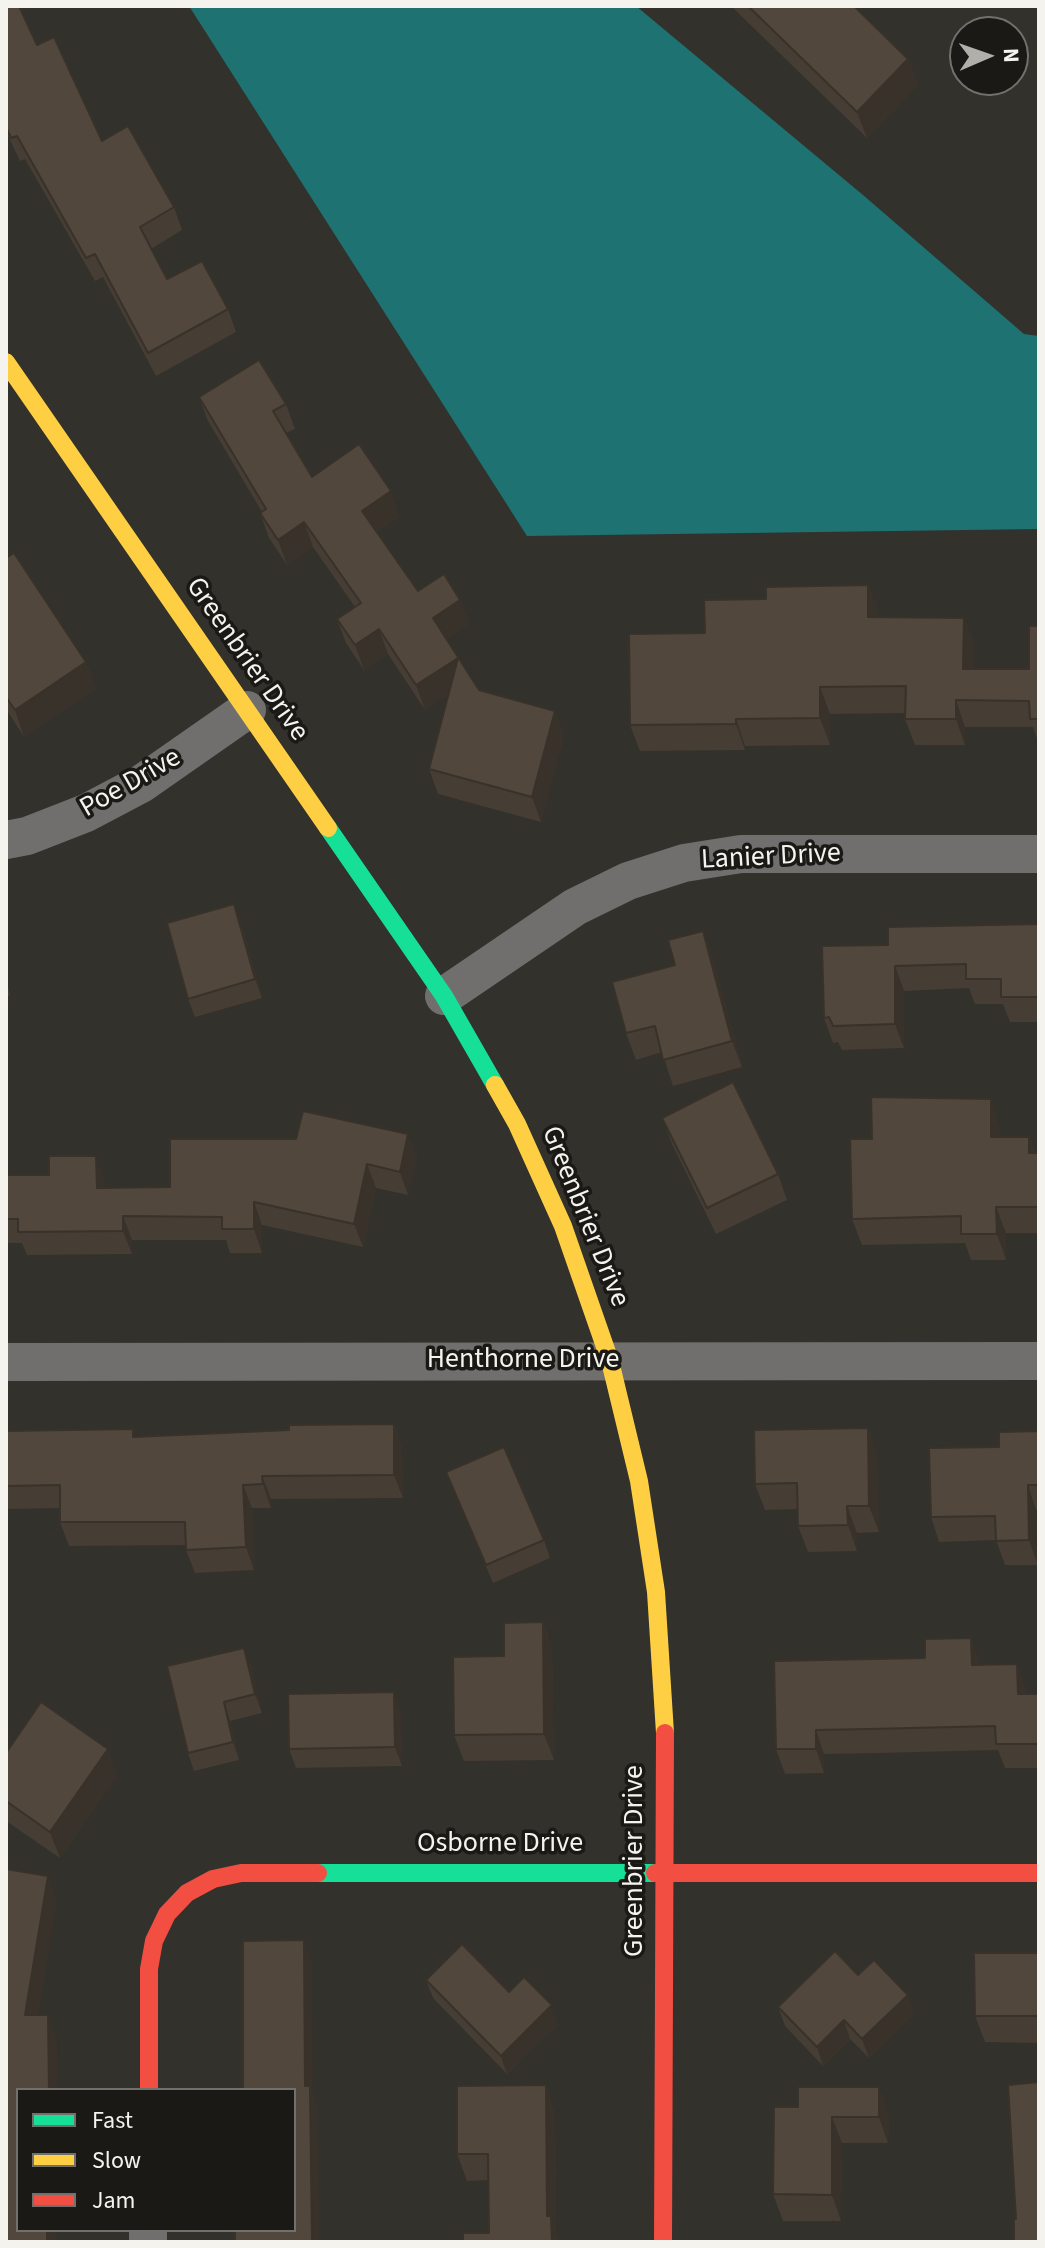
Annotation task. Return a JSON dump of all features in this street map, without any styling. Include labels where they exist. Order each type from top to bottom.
[{"type":"street","name":"Greenbrier Drive","points":[[6,362],[444,996],[523,1137],[563,1226],[610,1361],[639,1481],[656,1592],[665,1704],[663,2242]]},
{"type":"street","name":"Poe Drive","points":[[6,840],[27,836],[86,813],[141,784],[247,710]]},
{"type":"street","name":"Lanier Drive","points":[[444,996],[575,907],[628,881],[684,863],[741,854],[1039,854]]},
{"type":"street","name":"Henthorne Drive","points":[[6,1362],[1039,1361]]},
{"type":"street","name":"Osborne Drive","points":[[149,2088],[149,1969],[154,1941],[167,1914],[187,1893],[213,1879],[241,1873],[1039,1873]]},
{"type":"water","points":[[189,6],[636,6],[1024,334],[1039,336],[1039,529],[527,536]]},
{"type":"building","points":[[6,6],[19,6],[37,45],[54,37],[102,141],[128,126],[174,207],[140,227],[167,279],[202,261],[228,309],[148,353],[95,254],[86,258],[17,136],[11,138],[6,127]]},
{"type":"building","points":[[748,6],[854,6],[908,59],[857,112]]},
{"type":"building","points":[[259,360],[286,404],[273,411],[312,477],[359,444],[391,491],[362,511],[418,591],[444,574],[460,600],[433,618],[479,690],[555,711],[532,797],[429,769],[458,658],[416,685],[379,629],[355,645],[337,619],[361,603],[304,522],[278,540],[260,513],[266,509],[199,397]]},
{"type":"building","points":[[14,553],[86,662],[15,710],[6,697],[6,558]]},
{"type":"building","points":[[868,585],[868,617],[964,618],[963,669],[1029,669],[1029,626],[1039,626],[1039,719],[1030,719],[1029,701],[956,700],[956,719],[905,719],[906,686],[820,687],[820,718],[736,719],[736,724],[630,725],[629,634],[705,633],[704,600],[766,599],[766,587]]},
{"type":"building","points":[[234,904],[255,979],[188,999],[167,923]]},
{"type":"building","points":[[1039,924],[1039,997],[1001,997],[1001,979],[966,979],[966,964],[895,966],[895,1024],[833,1026],[829,1017],[824,1018],[822,946],[888,945],[888,927]]},
{"type":"building","points":[[703,931],[732,1041],[663,1060],[655,1026],[626,1033],[612,982],[675,965],[668,940]]},
{"type":"building","points":[[733,1082],[778,1174],[707,1208],[662,1118]]},
{"type":"building","points":[[871,1097],[991,1099],[991,1137],[1029,1137],[1029,1153],[1039,1153],[1039,1207],[996,1207],[997,1234],[961,1234],[961,1216],[852,1219],[850,1139],[872,1139]]},
{"type":"building","points":[[303,1111],[408,1134],[400,1172],[367,1164],[354,1224],[254,1202],[254,1229],[222,1229],[222,1217],[123,1216],[123,1231],[18,1232],[18,1219],[6,1219],[6,1175],[49,1175],[49,1156],[96,1156],[97,1188],[170,1187],[170,1139],[296,1139]]},
{"type":"building","points":[[394,1424],[394,1475],[262,1476],[263,1484],[243,1485],[246,1547],[186,1550],[185,1522],[60,1522],[60,1485],[6,1486],[6,1431],[133,1429],[133,1437],[289,1430],[289,1425]]},
{"type":"building","points":[[868,1428],[869,1506],[847,1506],[848,1525],[798,1526],[797,1483],[755,1484],[754,1430]]},
{"type":"building","points":[[1039,1431],[1039,1485],[1028,1485],[1029,1540],[996,1541],[995,1516],[931,1517],[929,1448],[999,1447],[999,1432]]},
{"type":"building","points":[[504,1447],[544,1540],[486,1565],[446,1472]]},
{"type":"building","points":[[543,1622],[544,1734],[454,1735],[453,1657],[504,1656],[504,1623]]},
{"type":"building","points":[[971,1638],[972,1665],[1017,1664],[1018,1694],[1039,1694],[1039,1744],[996,1744],[995,1726],[816,1730],[816,1749],[776,1749],[774,1661],[925,1658],[925,1639]]},
{"type":"building","points":[[244,1648],[255,1694],[224,1702],[233,1742],[188,1753],[167,1666]]},
{"type":"building","points":[[394,1692],[395,1747],[289,1749],[288,1694]]},
{"type":"building","points":[[41,1702],[108,1749],[50,1832],[6,1801],[6,1753]]},
{"type":"building","points":[[6,1869],[48,1876],[25,2015],[48,2015],[49,2088],[16,2088],[16,2232],[47,2232],[47,2242],[6,2242]]},
{"type":"building","points":[[304,1940],[305,2086],[310,2086],[312,2242],[235,2242],[235,2232],[296,2232],[296,2088],[243,2088],[243,1941]]},
{"type":"building","points":[[462,1944],[509,1992],[524,1977],[552,2005],[501,2056],[426,1980]]},
{"type":"building","points":[[835,1951],[858,1975],[874,1960],[908,1995],[862,2039],[844,2020],[817,2047],[778,2007]]},
{"type":"building","points":[[974,1953],[1039,1953],[1039,2016],[975,2016]]},
{"type":"building","points":[[1039,2082],[1039,2242],[1014,2242],[1016,2219],[1008,2085]]},
{"type":"building","points":[[546,2085],[547,2216],[551,2216],[552,2242],[463,2242],[463,2233],[489,2233],[488,2154],[457,2154],[457,2086]]},
{"type":"building","points":[[798,2087],[879,2087],[879,2117],[832,2117],[832,2195],[773,2194],[774,2107],[798,2107]]},
{"type":"traffic: fast","points":[[328,828],[444,996],[495,1085]]},
{"type":"traffic: fast","points":[[318,1873],[655,1873]]},
{"type":"traffic: slow","points":[[6,362],[328,828]]},
{"type":"traffic: slow","points":[[495,1085],[517,1124],[563,1226],[610,1361],[639,1481],[656,1592],[665,1733]]},
{"type":"traffic: jam","points":[[663,2242],[665,1733]]},
{"type":"traffic: jam","points":[[149,2088],[149,1969],[154,1941],[167,1914],[187,1893],[213,1879],[241,1873],[318,1873]]},
{"type":"traffic: jam","points":[[655,1873],[1039,1873]]}]
